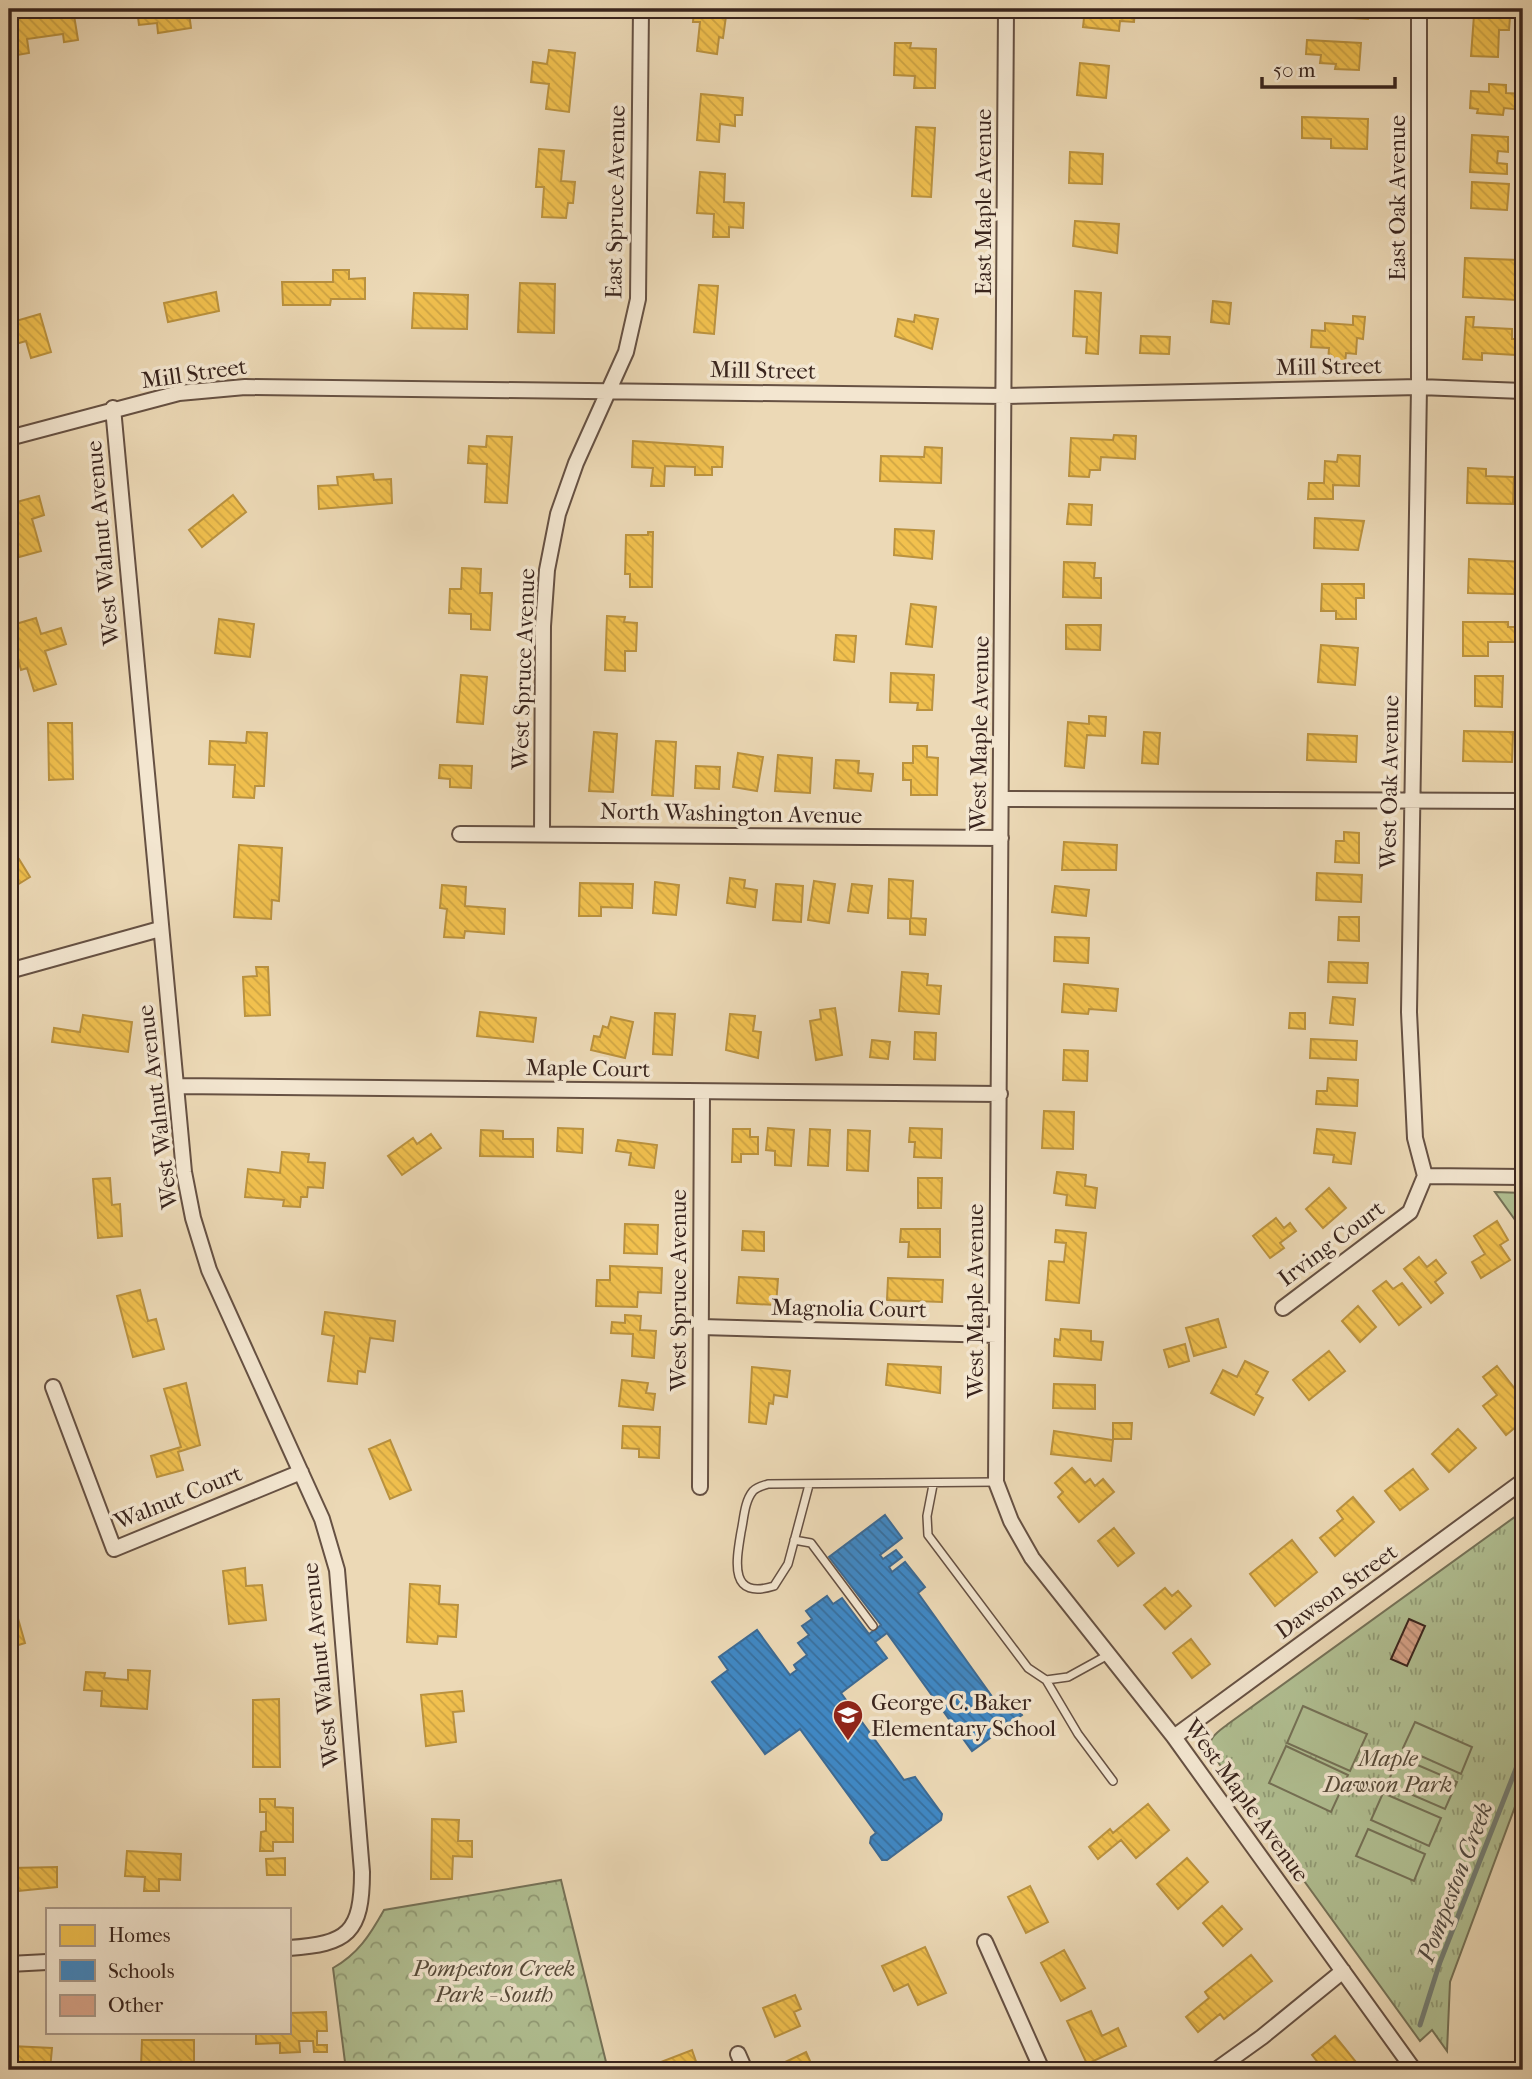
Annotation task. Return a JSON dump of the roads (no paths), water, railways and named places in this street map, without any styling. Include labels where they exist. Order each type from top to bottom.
[{"type":"street","name":"East Spruce Avenue","points":[[608,391],[626,352],[638,299],[641,9]]},
{"type":"street","name":"East Maple Avenue","points":[[1004,396],[1006,9]]},
{"type":"street","name":"East Oak Avenue","points":[[1419,9],[1419,387]]},
{"type":"street","name":"Mill Street","points":[[9,438],[113,408],[179,393],[245,387],[1004,396],[1419,387],[1523,391]]},
{"type":"street","name":"West Oak Avenue","points":[[1419,387],[1409,1012],[1415,1138],[1425,1176]]},
{"type":"street","name":"West Spruce Avenue","points":[[542,834],[543,626],[547,570],[558,514],[576,463],[608,391]]},
{"type":"street","name":"West Maple Avenue","points":[[1004,396],[996,1482],[1011,1521],[1032,1558],[1174,1737],[1414,2070]]},
{"type":"street","name":"West Walnut Avenue","points":[[113,408],[184,1172],[193,1218],[209,1270],[323,1519],[337,1570],[362,1872],[362,1907],[345,1937],[327,1944],[290,1948]]},
{"type":"street","points":[[1002,799],[1523,801]]},
{"type":"street","name":"North Washington Avenue","points":[[460,834],[1000,838]]},
{"type":"street","points":[[9,971],[160,929]]},
{"type":"street","name":"Maple Court","points":[[176,1086],[1000,1094]]},
{"type":"street","name":"West Spruce Avenue","points":[[700,1487],[702,1093]]},
{"type":"street","points":[[1425,1176],[1523,1177]]},
{"type":"street","name":"Irving Court","points":[[1283,1308],[1410,1212],[1425,1176]]},
{"type":"street","name":"Magnolia Court","points":[[701,1327],[997,1335]]},
{"type":"street","name":"Walnut Court","points":[[53,1387],[114,1549],[301,1472]]},
{"type":"street","name":"Dawson Street","points":[[1174,1737],[1523,1481]]},
{"type":"street","points":[[985,1942],[1042,2070]]},
{"type":"street","points":[[9,1964],[46,1962]]},
{"type":"street","points":[[1216,2070],[1262,2037],[1343,1971]]},
{"type":"street","points":[[738,2054],[745,2070]]},
{"type":"lane","points":[[809,1485],[788,1564],[774,1586],[760,1591],[748,1587],[738,1578],[736,1563],[748,1500],[755,1488],[768,1484],[933,1485],[996,1482]]},
{"type":"lane","points":[[933,1485],[927,1516],[928,1535],[1028,1668],[1046,1680],[1078,1734],[1114,1781]]},
{"type":"lane","points":[[794,1540],[811,1543],[873,1626]]},
{"type":"lane","points":[[1046,1680],[1068,1676],[1108,1655]]},
{"type":"waterway","name":"Pompeston Creek","points":[[1420,2025],[1440,1962],[1523,1751]]},
{"type":"place","name":"George C. Baker Elementary School","points":[[848,1742]]},
{"type":"park label","name":"Maple Dawson Park","points":[[1388,1771]]},
{"type":"park label","name":"Pompeston Creek Park - South","points":[[494,1981]]}]
